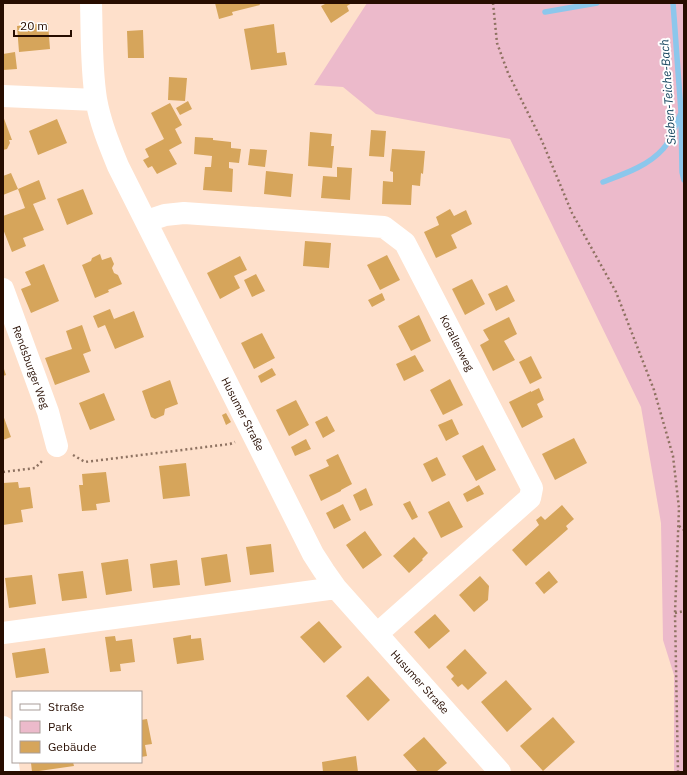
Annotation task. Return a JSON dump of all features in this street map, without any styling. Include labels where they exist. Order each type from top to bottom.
[{"type":"street","name":"Husumer Straße","points":[[91,3],[93,75],[96,100],[104,130],[118,166],[147,221],[313,554],[336,588],[500,772]]},
{"type":"street","points":[[3,96],[96,100]]},
{"type":"street","name":"Korallenweg","points":[[147,221],[165,215],[184,213],[384,227],[405,243],[532,488],[530,498],[377,634]]},
{"type":"street","name":"Rendsburger Weg","points":[[3,289],[48,412],[57,446]]},
{"type":"street","points":[[3,633],[336,588]]},
{"type":"street","points":[[3,727],[10,772]]},
{"type":"path","points":[[493,3],[497,43],[508,73],[542,141],[572,213],[616,292],[654,390],[673,456],[679,508],[675,613],[678,772]]},
{"type":"path","points":[[3,472],[35,468],[57,446],[84,462],[230,444],[253,433]]},
{"type":"path","points":[[679,526],[684,530]]},
{"type":"path","points":[[675,613],[684,611]]},
{"type":"green space","points":[[367,3],[684,3],[684,772],[674,772],[674,675],[663,640],[661,523],[641,407],[510,139],[376,114],[343,87],[314,85]]},
{"type":"building","points":[[215,3],[259,3],[260,5],[232,12],[233,15],[219,19]]},
{"type":"building","points":[[327,3],[352,3],[347,6],[349,11],[331,23],[321,6]]},
{"type":"building","points":[[48,23],[50,49],[19,52],[17,26]]},
{"type":"building","points":[[274,24],[277,53],[285,52],[287,65],[251,70],[244,29]]},
{"type":"building","points":[[143,30],[144,58],[128,58],[127,31]]},
{"type":"building","points":[[15,52],[17,69],[3,70],[3,54]]},
{"type":"building","points":[[169,77],[187,78],[185,101],[168,100]]},
{"type":"building","points":[[188,101],[192,109],[180,115],[176,108]]},
{"type":"building","points":[[170,103],[182,125],[175,129],[182,143],[169,150],[177,164],[157,174],[152,166],[148,168],[143,160],[149,157],[145,149],[164,139],[151,113]]},
{"type":"building","points":[[3,116],[12,140],[9,140],[10,143],[7,149],[3,150]]},
{"type":"building","points":[[57,119],[67,143],[38,155],[29,131]]},
{"type":"building","points":[[371,130],[386,131],[384,157],[369,156]]},
{"type":"building","points":[[310,132],[332,134],[331,146],[334,146],[332,168],[308,166]]},
{"type":"building","points":[[195,137],[213,138],[213,140],[231,142],[231,148],[241,149],[239,163],[229,162],[229,168],[233,169],[232,192],[203,190],[205,167],[211,167],[212,156],[194,154]]},
{"type":"building","points":[[250,149],[267,150],[265,167],[248,165]]},
{"type":"building","points":[[392,149],[425,151],[423,174],[421,173],[420,186],[412,185],[411,205],[382,204],[383,181],[393,182],[393,172],[390,171]]},
{"type":"building","points":[[337,167],[352,168],[350,200],[321,198],[323,176],[337,177]]},
{"type":"building","points":[[266,171],[293,174],[291,197],[264,194]]},
{"type":"building","points":[[11,173],[18,189],[3,195],[3,176]]},
{"type":"building","points":[[39,180],[46,199],[33,204],[44,230],[23,238],[26,246],[12,252],[3,229],[3,216],[25,208],[18,189]]},
{"type":"building","points":[[83,189],[93,214],[67,225],[57,199]]},
{"type":"building","points":[[450,209],[454,216],[466,210],[472,224],[451,235],[457,248],[436,258],[424,232],[439,225],[436,217]]},
{"type":"building","points":[[305,241],[331,243],[329,268],[303,266]]},
{"type":"building","points":[[100,254],[102,260],[111,257],[114,264],[112,268],[114,273],[118,275],[122,284],[95,298],[82,265],[91,261],[92,258]]},
{"type":"building","points":[[387,255],[400,280],[380,290],[367,265]]},
{"type":"building","points":[[240,256],[247,270],[234,276],[240,288],[220,299],[207,273]]},
{"type":"building","points":[[44,264],[59,301],[31,313],[21,289],[31,285],[25,272]]},
{"type":"building","points":[[256,274],[265,291],[252,297],[244,280]]},
{"type":"building","points":[[472,279],[485,304],[465,315],[452,289]]},
{"type":"building","points":[[507,285],[515,301],[496,311],[488,294]]},
{"type":"building","points":[[382,293],[385,300],[372,307],[368,300]]},
{"type":"building","points":[[110,309],[114,319],[134,311],[144,337],[115,349],[105,325],[98,328],[93,316]]},
{"type":"building","points":[[419,315],[431,341],[411,351],[398,326]]},
{"type":"building","points":[[509,317],[517,334],[504,341],[515,360],[493,371],[480,345],[489,340],[483,330]]},
{"type":"building","points":[[82,325],[91,351],[83,354],[90,372],[55,385],[45,358],[72,349],[66,331]]},
{"type":"building","points":[[262,333],[275,358],[254,369],[241,343]]},
{"type":"building","points":[[415,355],[424,371],[404,381],[396,364]]},
{"type":"building","points":[[531,356],[542,378],[530,384],[519,362]]},
{"type":"building","points":[[3,366],[6,375],[3,376]]},
{"type":"building","points":[[272,368],[276,375],[261,383],[258,376]]},
{"type":"building","points":[[450,379],[463,405],[443,415],[430,390]]},
{"type":"building","points":[[170,380],[178,404],[165,409],[164,415],[155,419],[151,417],[142,391]]},
{"type":"building","points":[[539,388],[544,400],[537,404],[543,417],[522,428],[509,402]]},
{"type":"building","points":[[104,393],[115,420],[90,430],[79,403]]},
{"type":"building","points":[[296,400],[309,425],[289,436],[276,410]]},
{"type":"building","points":[[226,413],[231,422],[226,425],[222,415]]},
{"type":"building","points":[[3,415],[11,437],[3,440]]},
{"type":"building","points":[[327,416],[335,431],[323,438],[315,422]]},
{"type":"building","points":[[452,419],[459,434],[446,441],[438,425]]},
{"type":"building","points":[[574,438],[587,463],[555,480],[542,454]]},
{"type":"building","points":[[306,439],[311,449],[295,456],[291,447]]},
{"type":"building","points":[[483,445],[496,470],[476,481],[462,456]]},
{"type":"building","points":[[338,454],[352,484],[321,501],[309,475],[329,466],[326,460]]},
{"type":"building","points":[[437,457],[446,475],[432,482],[423,464]]},
{"type":"building","points":[[186,463],[190,496],[163,499],[159,466]]},
{"type":"building","points":[[106,472],[110,502],[96,504],[97,510],[82,511],[79,485],[83,485],[82,474]]},
{"type":"building","points":[[18,482],[19,488],[30,487],[33,508],[21,510],[23,522],[3,525],[3,483]]},
{"type":"building","points":[[479,485],[484,494],[467,502],[463,494]]},
{"type":"building","points":[[366,488],[373,505],[360,511],[353,495]]},
{"type":"building","points":[[410,501],[418,517],[412,520],[403,504]]},
{"type":"building","points":[[449,501],[463,527],[441,538],[428,512]]},
{"type":"building","points":[[343,504],[351,520],[334,529],[326,513]]},
{"type":"building","points":[[562,505],[574,519],[566,526],[568,529],[526,566],[512,550],[539,525],[536,520],[541,516],[545,520]]},
{"type":"building","points":[[365,531],[382,555],[363,569],[346,545]]},
{"type":"building","points":[[414,537],[428,553],[409,573],[393,556]]},
{"type":"building","points":[[271,544],[274,572],[250,575],[246,547]]},
{"type":"building","points":[[227,554],[231,582],[205,586],[201,558]]},
{"type":"building","points":[[128,559],[132,591],[106,595],[101,563]]},
{"type":"building","points":[[177,560],[180,585],[153,588],[150,564]]},
{"type":"building","points":[[83,571],[87,598],[62,601],[58,574]]},
{"type":"building","points":[[549,571],[558,582],[544,594],[535,583]]},
{"type":"building","points":[[32,575],[36,604],[9,608],[5,578]]},
{"type":"building","points":[[480,576],[489,586],[488,600],[474,612],[459,595]]},
{"type":"building","points":[[435,614],[450,631],[429,649],[414,632]]},
{"type":"building","points":[[319,621],[342,647],[324,663],[300,637]]},
{"type":"building","points":[[191,635],[191,639],[201,638],[204,660],[177,664],[173,638]]},
{"type":"building","points":[[115,636],[116,641],[132,639],[135,662],[120,664],[121,671],[110,672],[105,637]]},
{"type":"building","points":[[45,648],[49,673],[16,678],[12,653]]},
{"type":"building","points":[[465,649],[487,673],[468,690],[462,684],[458,687],[451,679],[454,676],[446,667]]},
{"type":"building","points":[[368,676],[390,700],[368,721],[346,696]]},
{"type":"building","points":[[506,680],[532,709],[507,732],[481,702]]},
{"type":"building","points":[[553,717],[575,742],[543,771],[520,746]]},
{"type":"building","points":[[147,719],[152,744],[145,745],[147,756],[142,757],[142,720]]},
{"type":"building","points":[[424,737],[447,763],[436,772],[418,772],[403,755]]},
{"type":"building","points":[[356,756],[358,772],[323,772],[322,762]]},
{"type":"building","points":[[31,763],[73,763],[74,766],[32,772]]},
{"type":"waterway","points":[[545,12],[597,3]]},
{"type":"waterway","name":"Sieben-Teiche-Bach","points":[[673,3],[681,112],[682,172],[684,180]]},
{"type":"waterway","points":[[603,182],[635,169],[657,155],[666,146],[681,113]]}]
